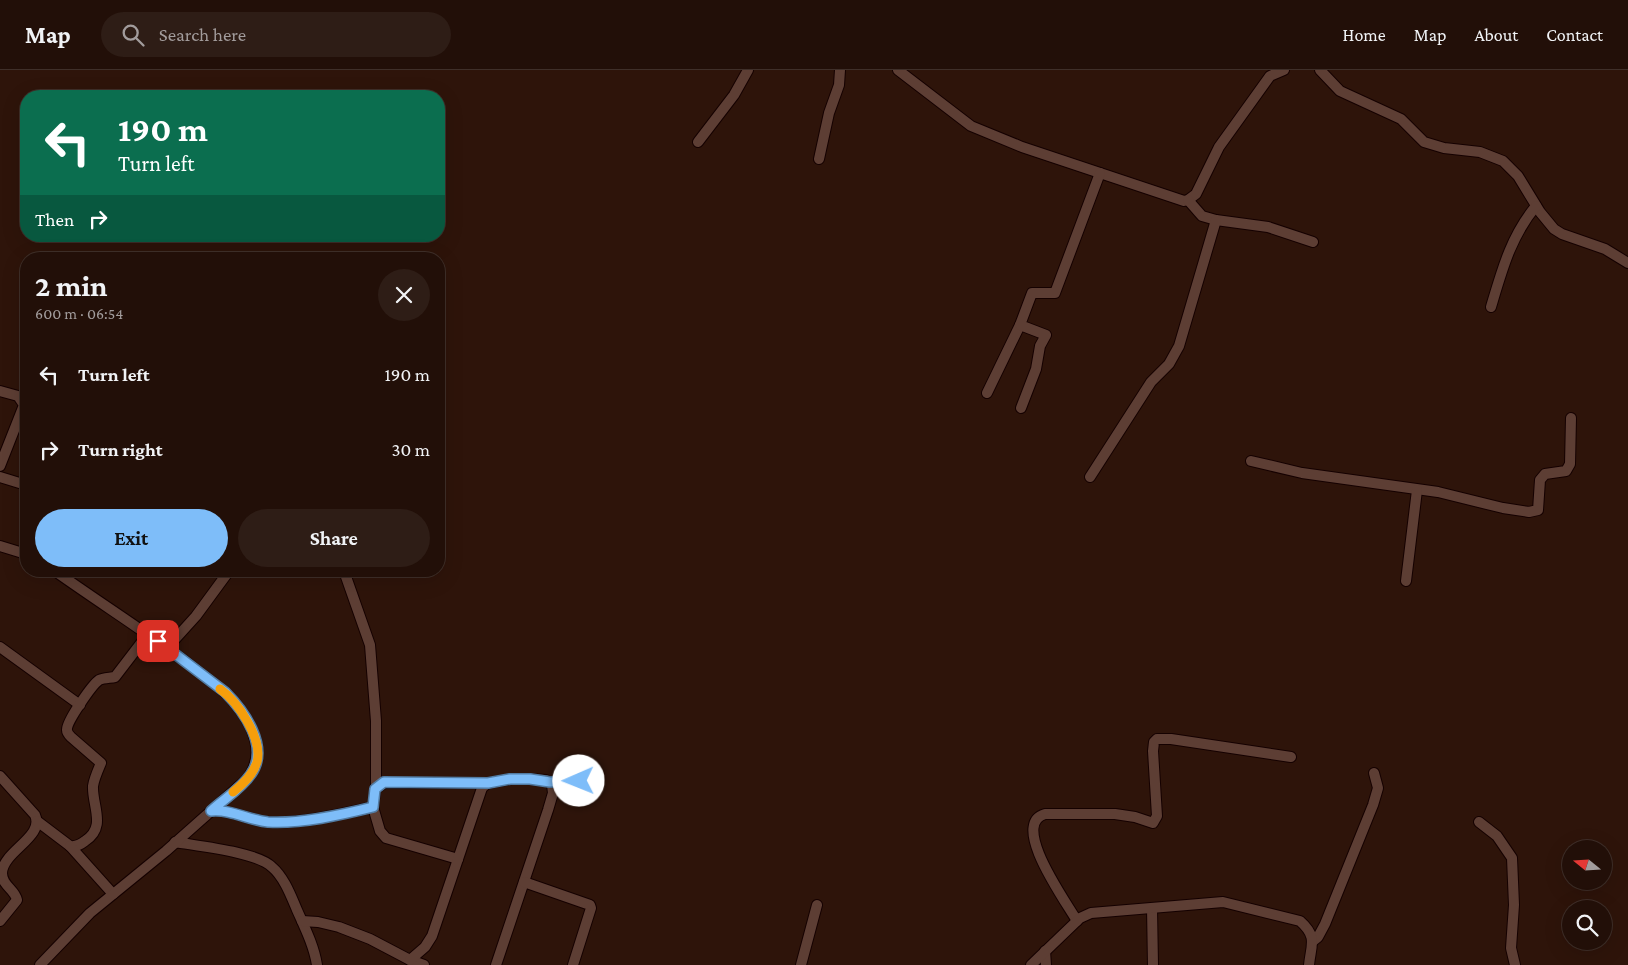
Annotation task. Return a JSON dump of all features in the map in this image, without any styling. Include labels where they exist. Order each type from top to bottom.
[{"type":"street","points":[[698,142],[734,96],[748,70]]},
{"type":"street","points":[[819,159],[829,113],[838,86],[840,70]]},
{"type":"street","points":[[898,70],[972,126],[1022,147],[1173,199],[1188,200],[1196,194],[1225,137],[1270,76],[1284,70]]},
{"type":"street","points":[[1320,70],[1340,91],[1401,119],[1424,142],[1444,148],[1480,152],[1503,161],[1518,176],[1536,206],[1554,229],[1562,234],[1605,249],[1628,263]]},
{"type":"street","points":[[986,393],[1020,325],[1032,293],[1055,293],[1100,173]]},
{"type":"street","points":[[1188,200],[1198,214],[1216,220],[1268,227],[1313,242]]},
{"type":"street","points":[[1492,307],[1510,246],[1523,223],[1536,206]]},
{"type":"street","points":[[1090,477],[1155,376],[1169,364],[1179,346],[1216,220]]},
{"type":"street","points":[[1020,325],[1046,335],[1040,346],[1036,368],[1021,408]]},
{"type":"street","points":[[0,391],[18,396],[20,399]]},
{"type":"street","points":[[0,466],[20,415]]},
{"type":"street","points":[[1251,461],[1302,473],[1438,492],[1503,508],[1529,512],[1538,510],[1540,480],[1545,474],[1566,471],[1570,464],[1571,418]]},
{"type":"street","points":[[0,477],[20,483]]},
{"type":"street","points":[[1406,581],[1417,490]]},
{"type":"street","points":[[0,546],[20,552]]},
{"type":"street","points":[[40,965],[90,913],[211,811],[252,773],[257,762],[257,744],[245,718],[225,692],[148,634],[64,577]]},
{"type":"street","points":[[167,648],[196,616],[225,577]]},
{"type":"street","points":[[346,577],[370,645],[376,721],[373,807],[380,831],[386,838],[458,859]]},
{"type":"street","points":[[70,846],[76,847],[88,840],[97,828],[93,786],[101,763],[71,737],[67,729],[80,704],[100,680],[114,677],[148,634]]},
{"type":"street","points":[[0,647],[80,704]]},
{"type":"street","points":[[1077,921],[1042,861],[1032,833],[1034,822],[1038,816],[1045,814],[1115,814],[1135,817],[1153,823],[1157,816],[1153,752],[1154,742],[1157,739],[1171,739],[1291,757]]},
{"type":"street","points":[[1313,941],[1318,937],[1325,924],[1373,805],[1378,788],[1374,773]]},
{"type":"street","points":[[0,776],[35,814],[37,821],[34,830],[4,866],[2,876],[4,882],[16,896],[17,900],[0,920]]},
{"type":"street","points":[[375,789],[384,782],[488,783],[510,779],[550,782],[579,781]]},
{"type":"street","points":[[496,965],[553,793],[550,782]]},
{"type":"street","points":[[410,960],[425,947],[432,936],[482,788],[488,783]]},
{"type":"street","points":[[211,811],[224,810],[248,818],[274,822],[326,816],[373,807]]},
{"type":"street","points":[[37,821],[70,846],[113,894]]},
{"type":"street","points":[[1479,822],[1497,836],[1512,858],[1514,905],[1511,948],[1515,965]]},
{"type":"street","points":[[175,842],[224,851],[268,864],[280,876],[302,921],[315,954],[317,965]]},
{"type":"street","points":[[524,882],[590,905],[591,908],[573,965]]},
{"type":"street","points":[[1031,965],[1077,921],[1091,913],[1223,902],[1300,921],[1307,927],[1313,941],[1309,965]]},
{"type":"street","points":[[801,965],[817,905]]},
{"type":"street","points":[[1152,908],[1153,965]]},
{"type":"street","points":[[302,921],[318,922],[339,927],[370,939],[410,960],[424,965]]},
{"type":"street","points":[[1045,951],[1046,965]]},
{"type":"slow traffic","points":[[220,689],[225,692],[239,709],[257,744],[257,762],[252,773],[233,792]]},
{"type":"route","points":[[158,641],[225,692],[245,718],[257,744],[257,762],[252,773],[211,811],[224,810],[268,822],[288,821],[354,812],[373,807],[375,789],[384,782],[445,781],[488,783],[510,779],[546,780],[550,782],[579,781]]}]
